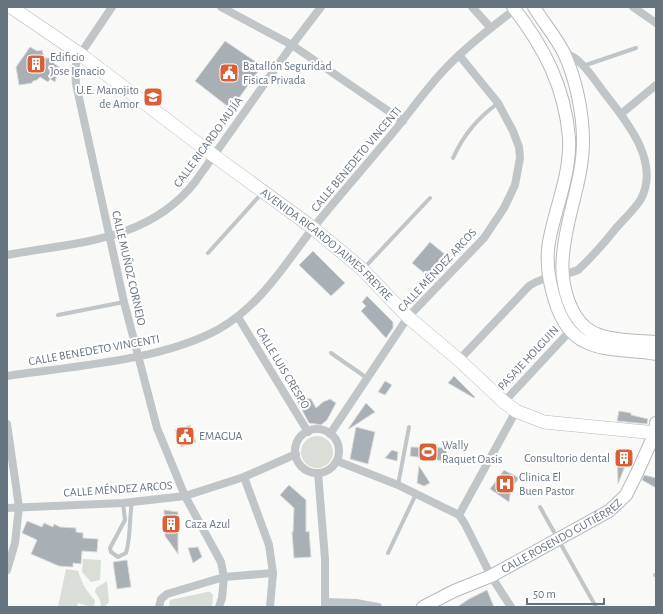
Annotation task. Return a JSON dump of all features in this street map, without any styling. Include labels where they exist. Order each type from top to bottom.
[{"type":"main road","name":"AVENIDA RICARDO JAIMES FREYRE","points":[[11,7],[80,54],[213,155],[313,228],[362,270],[408,317],[516,411],[544,422],[656,430]]},
{"type":"street","name":"CALLE MUÑOZ CORNEJO","points":[[112,7],[80,54],[75,64],[76,84],[124,302],[158,428],[184,496],[221,562],[224,577]]},
{"type":"street","points":[[221,7],[292,45],[403,121]]},
{"type":"street","name":"CALLE RICARDO MUJÍA","points":[[7,255],[109,236],[142,225],[169,210],[183,198],[292,45],[321,7]]},
{"type":"street","points":[[472,7],[490,27]]},
{"type":"street","points":[[534,7],[564,53],[577,93],[581,115],[583,141],[578,187],[562,255],[563,274],[574,313],[590,330],[599,335],[656,342]]},
{"type":"street","points":[[634,7],[656,23]]},
{"type":"street","points":[[515,8],[549,62],[559,85],[566,116],[569,140],[567,164],[560,204],[548,243],[548,276],[562,319],[570,331],[582,340],[594,345],[610,349],[656,354]]},
{"type":"street","name":"CALLE BENEDETO VINCENTI","points":[[7,376],[138,357],[180,346],[220,329],[238,317],[260,296],[285,267],[313,228],[443,71],[490,27],[515,8]]},
{"type":"street","points":[[459,360],[529,286],[548,276],[578,270],[638,204],[644,190],[647,175],[643,153],[621,114],[583,66],[570,54],[564,53]]},
{"type":"street","name":"CALLE MÉNDEZ ARCOS","points":[[330,434],[408,317],[484,238],[504,208],[515,185],[520,158],[519,147],[513,131],[498,103],[459,55]]},
{"type":"street","points":[[621,114],[656,85]]},
{"type":"street","name":"CALLE LUIS CRESPO","points":[[238,317],[308,432]]},
{"type":"street","name":"PASAJE HOLGUIN","points":[[504,402],[570,331]]},
{"type":"street","points":[[459,515],[516,411]]},
{"type":"street","points":[[7,424],[19,507],[15,543],[7,570]]},
{"type":"street","points":[[319,429],[330,434],[338,443],[339,455],[337,461],[329,470],[318,473],[306,470],[301,466],[296,454],[297,443],[308,432],[319,429]]},
{"type":"street","name":"CALLE ROSENDO GUTIÉRREZ","points":[[423,607],[454,591],[491,576],[610,511],[621,501],[636,475],[656,430]]},
{"type":"street","name":"CALLE MÉNDEZ ARCOS","points":[[7,508],[127,503],[184,496],[244,477],[296,454]]},
{"type":"street","points":[[337,461],[398,485],[459,515],[491,576],[511,607]]},
{"type":"street","points":[[318,473],[325,559],[325,605],[356,602],[378,607]]},
{"type":"street","points":[[244,477],[269,545],[273,573],[270,607]]},
{"type":"street","points":[[159,607],[161,599],[167,594],[224,577],[273,573]]},
{"type":"street","points":[[219,607],[222,598],[224,577]]},
{"type":"lane","points":[[583,66],[636,48]]},
{"type":"lane","points":[[453,158],[461,141],[471,126],[498,103]]},
{"type":"lane","points":[[208,253],[264,191]]},
{"type":"lane","points":[[362,270],[430,198]]},
{"type":"lane","points":[[58,315],[124,302]]},
{"type":"lane","points":[[331,353],[367,378]]},
{"type":"lane","points":[[398,485],[409,427]]},
{"type":"lane","points":[[388,553],[416,494]]},
{"type":"lane","points":[[127,503],[129,544],[126,553],[118,557],[110,552],[110,548],[125,520],[127,503]]},
{"type":"lane","points":[[540,507],[596,607]]},
{"type":"shaded area","points":[[314,436],[320,436],[329,440],[333,452],[329,464],[320,468],[314,468],[305,464],[301,455],[301,449],[305,440]]},
{"type":"shaded area","points":[[83,559],[101,560],[100,580],[91,582],[82,572]]},
{"type":"shaded area","points":[[66,569],[78,571],[85,587],[95,600],[94,606],[78,603],[77,607],[58,607]]},
{"type":"shaded area","points":[[107,581],[109,602],[105,606],[101,607],[100,600],[95,592],[96,588]]},
{"type":"shaded area","points":[[210,592],[213,595],[212,607],[169,607],[170,600]]},
{"type":"building","name":"Batallón Seguridad Fisica Privada","points":[[225,41],[262,66],[231,109],[195,81]]},
{"type":"building","name":"Edificio Jose Ignacio","points":[[30,47],[37,51],[42,50],[44,58],[52,58],[52,62],[59,67],[55,82],[50,79],[48,82],[40,77],[32,83],[19,85],[16,67]]},
{"type":"building","points":[[430,242],[447,256],[429,277],[412,263]]},
{"type":"building","points":[[313,251],[345,283],[331,296],[299,265]]},
{"type":"building","points":[[367,296],[393,322],[393,328],[386,338],[361,311],[366,306],[362,302]]},
{"type":"building","points":[[454,376],[475,397],[474,398],[448,383]]},
{"type":"building","points":[[385,381],[392,385],[385,395],[378,392]]},
{"type":"building","points":[[295,397],[311,399],[316,408],[323,402],[330,399],[336,403],[327,420],[321,425],[309,423]]},
{"type":"building","points":[[366,403],[375,412],[348,429]]},
{"type":"building","points":[[619,411],[631,413],[631,415],[648,419],[647,424],[617,421]]},
{"type":"building","name":"EMAGUA","points":[[190,425],[196,442],[181,447],[175,430]]},
{"type":"building","points":[[356,427],[375,432],[368,464],[350,459]]},
{"type":"building","name":"Wally Raquet Oasis","points":[[411,447],[447,448],[445,461],[410,456]]},
{"type":"building","points":[[617,449],[630,453],[618,484]]},
{"type":"building","points":[[392,450],[398,452],[397,461],[385,458]]},
{"type":"building","points":[[419,466],[430,483],[424,486],[417,483]]},
{"type":"building","name":"Clinica El Buen Pastor","points":[[504,470],[519,478],[511,489],[509,502],[490,489]]},
{"type":"building","points":[[644,475],[656,478],[656,488],[642,480]]},
{"type":"building","points":[[289,485],[306,500],[306,532],[309,531],[311,557],[294,558],[292,532],[294,508],[280,495]]},
{"type":"building","name":"Caza Azul","points":[[164,510],[178,512],[178,554],[165,536]]},
{"type":"building","points":[[27,521],[42,527],[44,523],[53,527],[54,524],[60,527],[76,528],[76,532],[83,533],[83,538],[98,539],[97,552],[82,551],[81,564],[73,563],[73,567],[59,566],[31,554],[37,540],[22,533]]},
{"type":"building","points":[[198,547],[202,557],[193,563],[188,548]]},
{"type":"building","points":[[127,560],[131,587],[117,589],[113,562]]},
{"type":"building","points":[[487,590],[494,607],[457,607],[469,599]]},
{"type":"place","name":"Edificio Jose Ignacio","points":[[36,64]]},
{"type":"place","name":"Batallón Seguridad Fisica Privada","points":[[229,73]]},
{"type":"place","name":"U.E. Manojito de Amor","points":[[153,97]]},
{"type":"place","name":"EMAGUA","points":[[185,436]]},
{"type":"place","name":"Wally Raquet Oasis","points":[[428,452]]},
{"type":"place","name":"Consultorio dental","points":[[624,458]]},
{"type":"place","name":"Clinica El Buen Pastor","points":[[505,484]]},
{"type":"place","name":"Caza Azul","points":[[171,524]]}]
